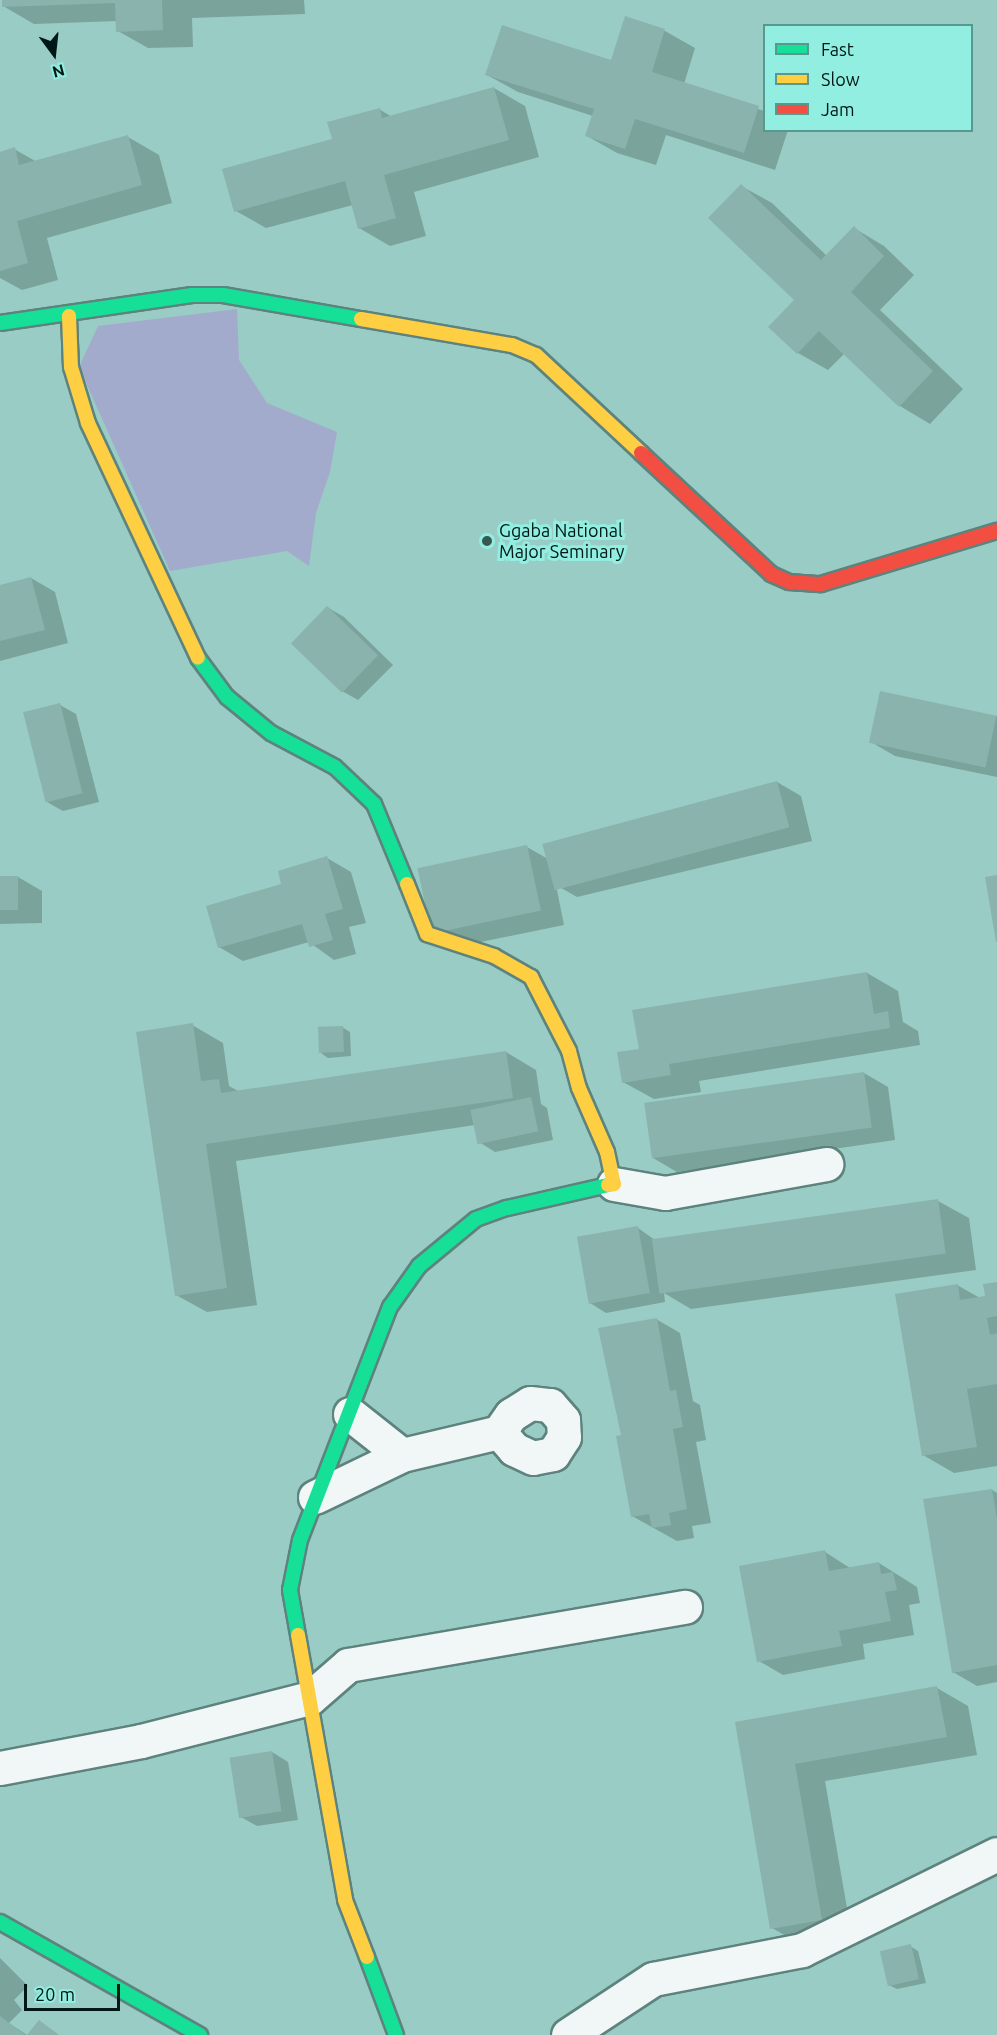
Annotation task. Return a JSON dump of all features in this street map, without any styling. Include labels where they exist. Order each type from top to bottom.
[{"type":"street","points":[[0,323],[69,316],[192,295],[223,295],[512,345],[536,355],[771,574],[789,582],[821,584],[997,531]]},
{"type":"street","points":[[69,316],[71,367],[88,423],[189,647],[227,697],[271,733],[335,767],[374,804],[427,934],[494,956],[531,977],[569,1051],[579,1088],[607,1152],[614,1184]]},
{"type":"street","points":[[396,2035],[345,1900],[290,1590],[300,1540],[315,1497],[350,1414],[390,1307],[419,1266],[447,1242],[476,1219],[507,1208],[614,1184],[666,1193],[826,1164]]},
{"type":"street","points":[[350,1414],[402,1455]]},
{"type":"street","points":[[315,1497],[402,1455],[499,1432]]},
{"type":"street","points":[[0,1768],[141,1741],[310,1698],[348,1665],[685,1606]]},
{"type":"street","points":[[568,2035],[652,1979],[802,1950],[997,1854]]},
{"type":"street","points":[[0,1922],[200,2035]]},
{"type":"shaded area","points":[[237,309],[239,360],[267,403],[337,432],[330,472],[316,513],[309,566],[287,551],[170,571],[79,367],[98,326]]},
{"type":"building","points":[[2,0],[162,0],[163,30],[116,32],[115,3],[2,7]]},
{"type":"building","points":[[625,16],[665,29],[652,72],[759,106],[744,153],[635,119],[625,149],[585,136],[594,109],[485,75],[502,25],[611,60]]},
{"type":"building","points":[[494,87],[509,140],[384,175],[396,218],[358,229],[345,181],[234,212],[222,169],[332,139],[327,122],[380,108],[382,118]]},
{"type":"building","points":[[128,135],[142,185],[17,221],[28,263],[0,271],[0,152],[15,147],[19,165]]},
{"type":"building","points":[[741,184],[821,260],[854,226],[884,256],[851,292],[933,371],[899,407],[819,331],[797,354],[768,327],[794,300],[708,218]]},
{"type":"building","points":[[31,577],[45,630],[0,641],[0,585]]},
{"type":"building","points":[[327,606],[378,655],[342,693],[291,643]]},
{"type":"building","points":[[880,691],[996,716],[985,768],[869,743]]},
{"type":"building","points":[[60,703],[82,793],[46,802],[23,712]]},
{"type":"building","points":[[777,781],[789,827],[555,890],[542,844]]},
{"type":"building","points":[[527,845],[541,911],[431,934],[417,868]]},
{"type":"building","points":[[327,856],[343,909],[325,914],[333,940],[309,947],[302,924],[218,948],[206,906],[281,884],[278,871]]},
{"type":"building","points":[[997,875],[997,942],[996,942],[985,877]]},
{"type":"building","points":[[0,876],[18,876],[18,910],[0,910]]},
{"type":"building","points":[[867,972],[874,1014],[888,1011],[890,1028],[669,1064],[671,1075],[622,1083],[617,1052],[639,1049],[632,1010]]},
{"type":"building","points":[[193,1023],[201,1081],[219,1079],[221,1093],[506,1051],[513,1098],[206,1144],[227,1288],[175,1296],[136,1032]]},
{"type":"building","points":[[343,1026],[344,1052],[319,1053],[318,1027]]},
{"type":"building","points":[[864,1072],[872,1127],[652,1158],[644,1103]]},
{"type":"building","points":[[531,1097],[538,1131],[478,1144],[470,1110]]},
{"type":"building","points":[[938,1199],[946,1253],[659,1294],[652,1239]]},
{"type":"building","points":[[638,1226],[650,1293],[589,1304],[577,1237]]},
{"type":"building","points":[[997,1282],[997,1316],[987,1318],[990,1335],[997,1333],[997,1384],[967,1389],[977,1447],[922,1456],[895,1294],[958,1284],[960,1300],[985,1296],[983,1284]]},
{"type":"building","points":[[657,1318],[670,1391],[676,1390],[683,1427],[673,1429],[687,1509],[669,1513],[671,1525],[652,1528],[649,1514],[631,1517],[616,1436],[621,1435],[598,1328]]},
{"type":"building","points":[[992,1489],[997,1519],[997,1665],[952,1673],[923,1499]]},
{"type":"building","points":[[825,1550],[829,1571],[879,1562],[881,1574],[893,1572],[897,1590],[885,1592],[891,1621],[839,1631],[842,1646],[757,1662],[739,1566]]},
{"type":"building","points":[[937,1686],[947,1737],[795,1764],[822,1920],[770,1929],[735,1722]]},
{"type":"building","points":[[272,1751],[282,1811],[239,1818],[230,1758]]},
{"type":"building","points":[[911,1944],[919,1979],[888,1986],[880,1951]]},
{"type":"building","points":[[0,2016],[25,2035],[0,2035]]},
{"type":"building","points":[[39,2020],[59,2035],[27,2035]]},
{"type":"traffic: fast","points":[[0,323],[192,295],[223,295],[361,319]]},
{"type":"traffic: fast","points":[[198,658],[227,697],[271,733],[335,767],[374,804],[407,884]]},
{"type":"traffic: fast","points":[[298,1635],[290,1590],[300,1540],[390,1307],[419,1266],[476,1219],[507,1208],[608,1185]]},
{"type":"traffic: fast","points":[[0,1922],[200,2035]]},
{"type":"traffic: fast","points":[[367,1957],[396,2035]]},
{"type":"traffic: slow","points":[[69,316],[71,367],[88,423],[198,658]]},
{"type":"traffic: slow","points":[[361,319],[512,345],[536,355],[641,453]]},
{"type":"traffic: slow","points":[[407,884],[427,934],[494,956],[531,977],[569,1051],[579,1088],[607,1152],[614,1184],[608,1185]]},
{"type":"traffic: slow","points":[[298,1635],[345,1900],[367,1957]]},
{"type":"traffic: jam","points":[[641,453],[771,574],[789,582],[821,584],[997,531]]},
{"type":"place","name":"Ggaba National Major Seminary","points":[[487,541]]}]
